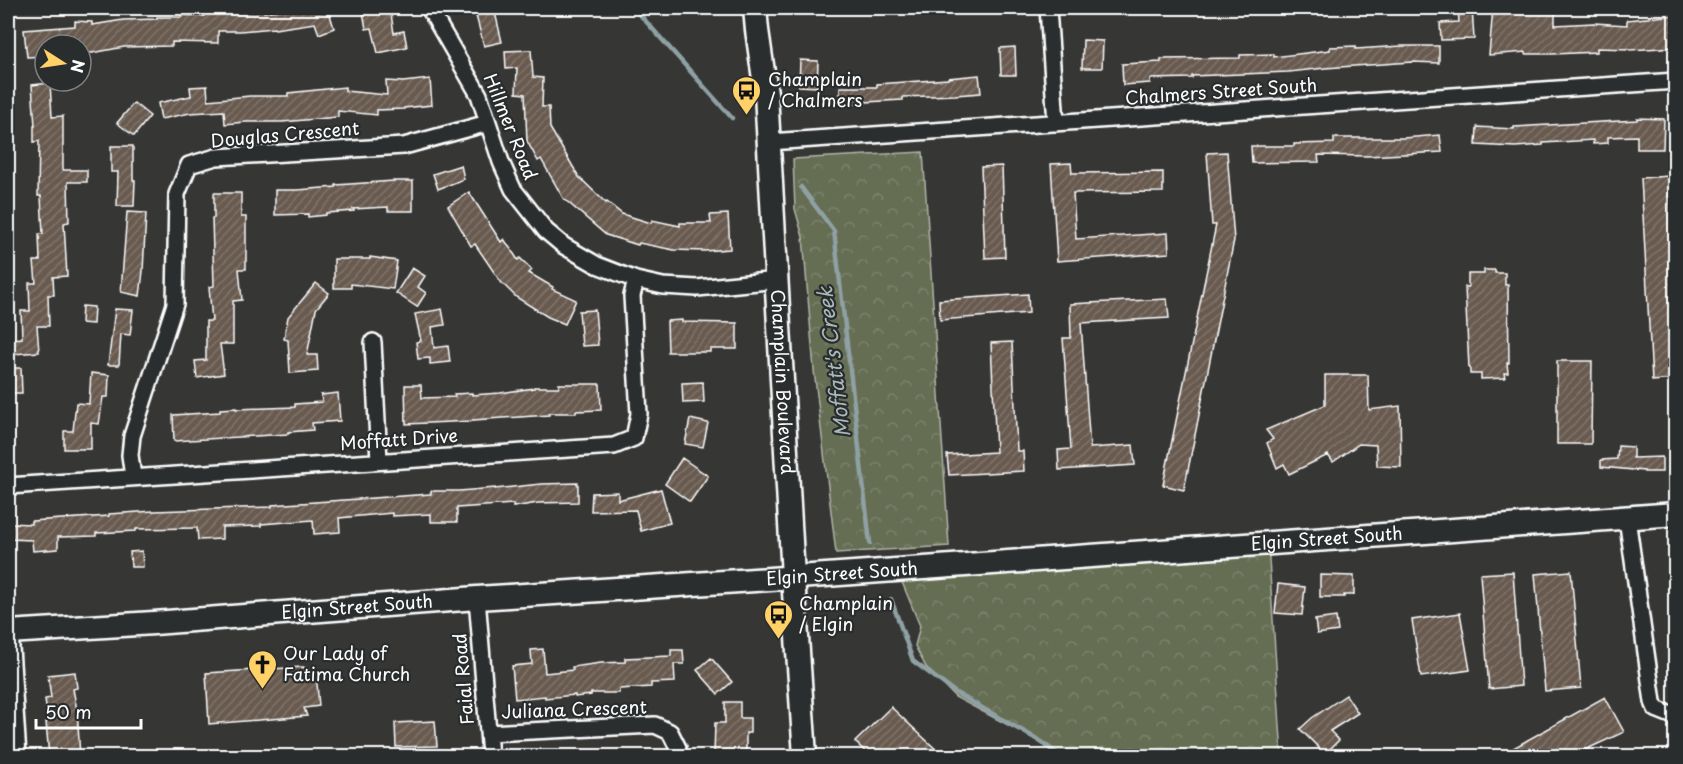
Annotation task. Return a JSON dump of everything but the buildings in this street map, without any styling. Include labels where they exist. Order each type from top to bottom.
[{"type":"street","name":"Hillmer Road","points":[[429,8],[479,95],[501,162],[513,189],[528,211],[564,246],[597,265],[636,280],[663,286],[697,288],[777,280]]},
{"type":"street","name":"Champlain Boulevard","points":[[755,8],[766,87],[805,756]]},
{"type":"street","points":[[1048,8],[1056,123]]},
{"type":"street","name":"Chalmers Street South","points":[[769,142],[1676,81]]},
{"type":"street","name":"Douglas Crescent","points":[[133,477],[130,455],[132,436],[175,304],[177,194],[189,165],[216,158],[404,146],[488,123]]},
{"type":"street","name":"Moffatt Drive","points":[[8,486],[614,446],[633,438],[639,414],[632,296],[636,280]]},
{"type":"street","points":[[373,342],[379,461]]},
{"type":"street","name":"Elgin Street South","points":[[9,632],[1676,514]]},
{"type":"street","points":[[1627,518],[1653,702],[1656,709],[1676,717]]},
{"type":"street","name":"Faial Road","points":[[477,598],[490,756]]},
{"type":"street","points":[[9,632],[18,756]]},
{"type":"street","name":"Juliana Crescent","points":[[488,733],[655,725],[670,732],[678,748],[678,756]]},
{"type":"green space","points":[[923,152],[949,546],[836,553],[814,370],[803,237],[795,209],[793,159]]},
{"type":"green space","points":[[1268,544],[1282,756],[1053,756],[1051,751],[1034,739],[955,697],[926,667],[915,646],[920,626],[897,570]]},
{"type":"waterway","name":"Moffatt's Creek","points":[[634,8],[732,118]]},
{"type":"waterway","name":"Moffatt's Creek","points":[[801,187],[834,231],[870,543]]},
{"type":"waterway","name":"Moffatt's Creek","points":[[891,599],[913,661],[956,693],[1042,742],[1060,756]]},
{"type":"place","name":"Champlain / Chalmers","points":[[747,116]]},
{"type":"place","name":"Champlain / Elgin","points":[[778,640]]},
{"type":"place","name":"Our Lady of Fatima Church","points":[[262,690]]}]
